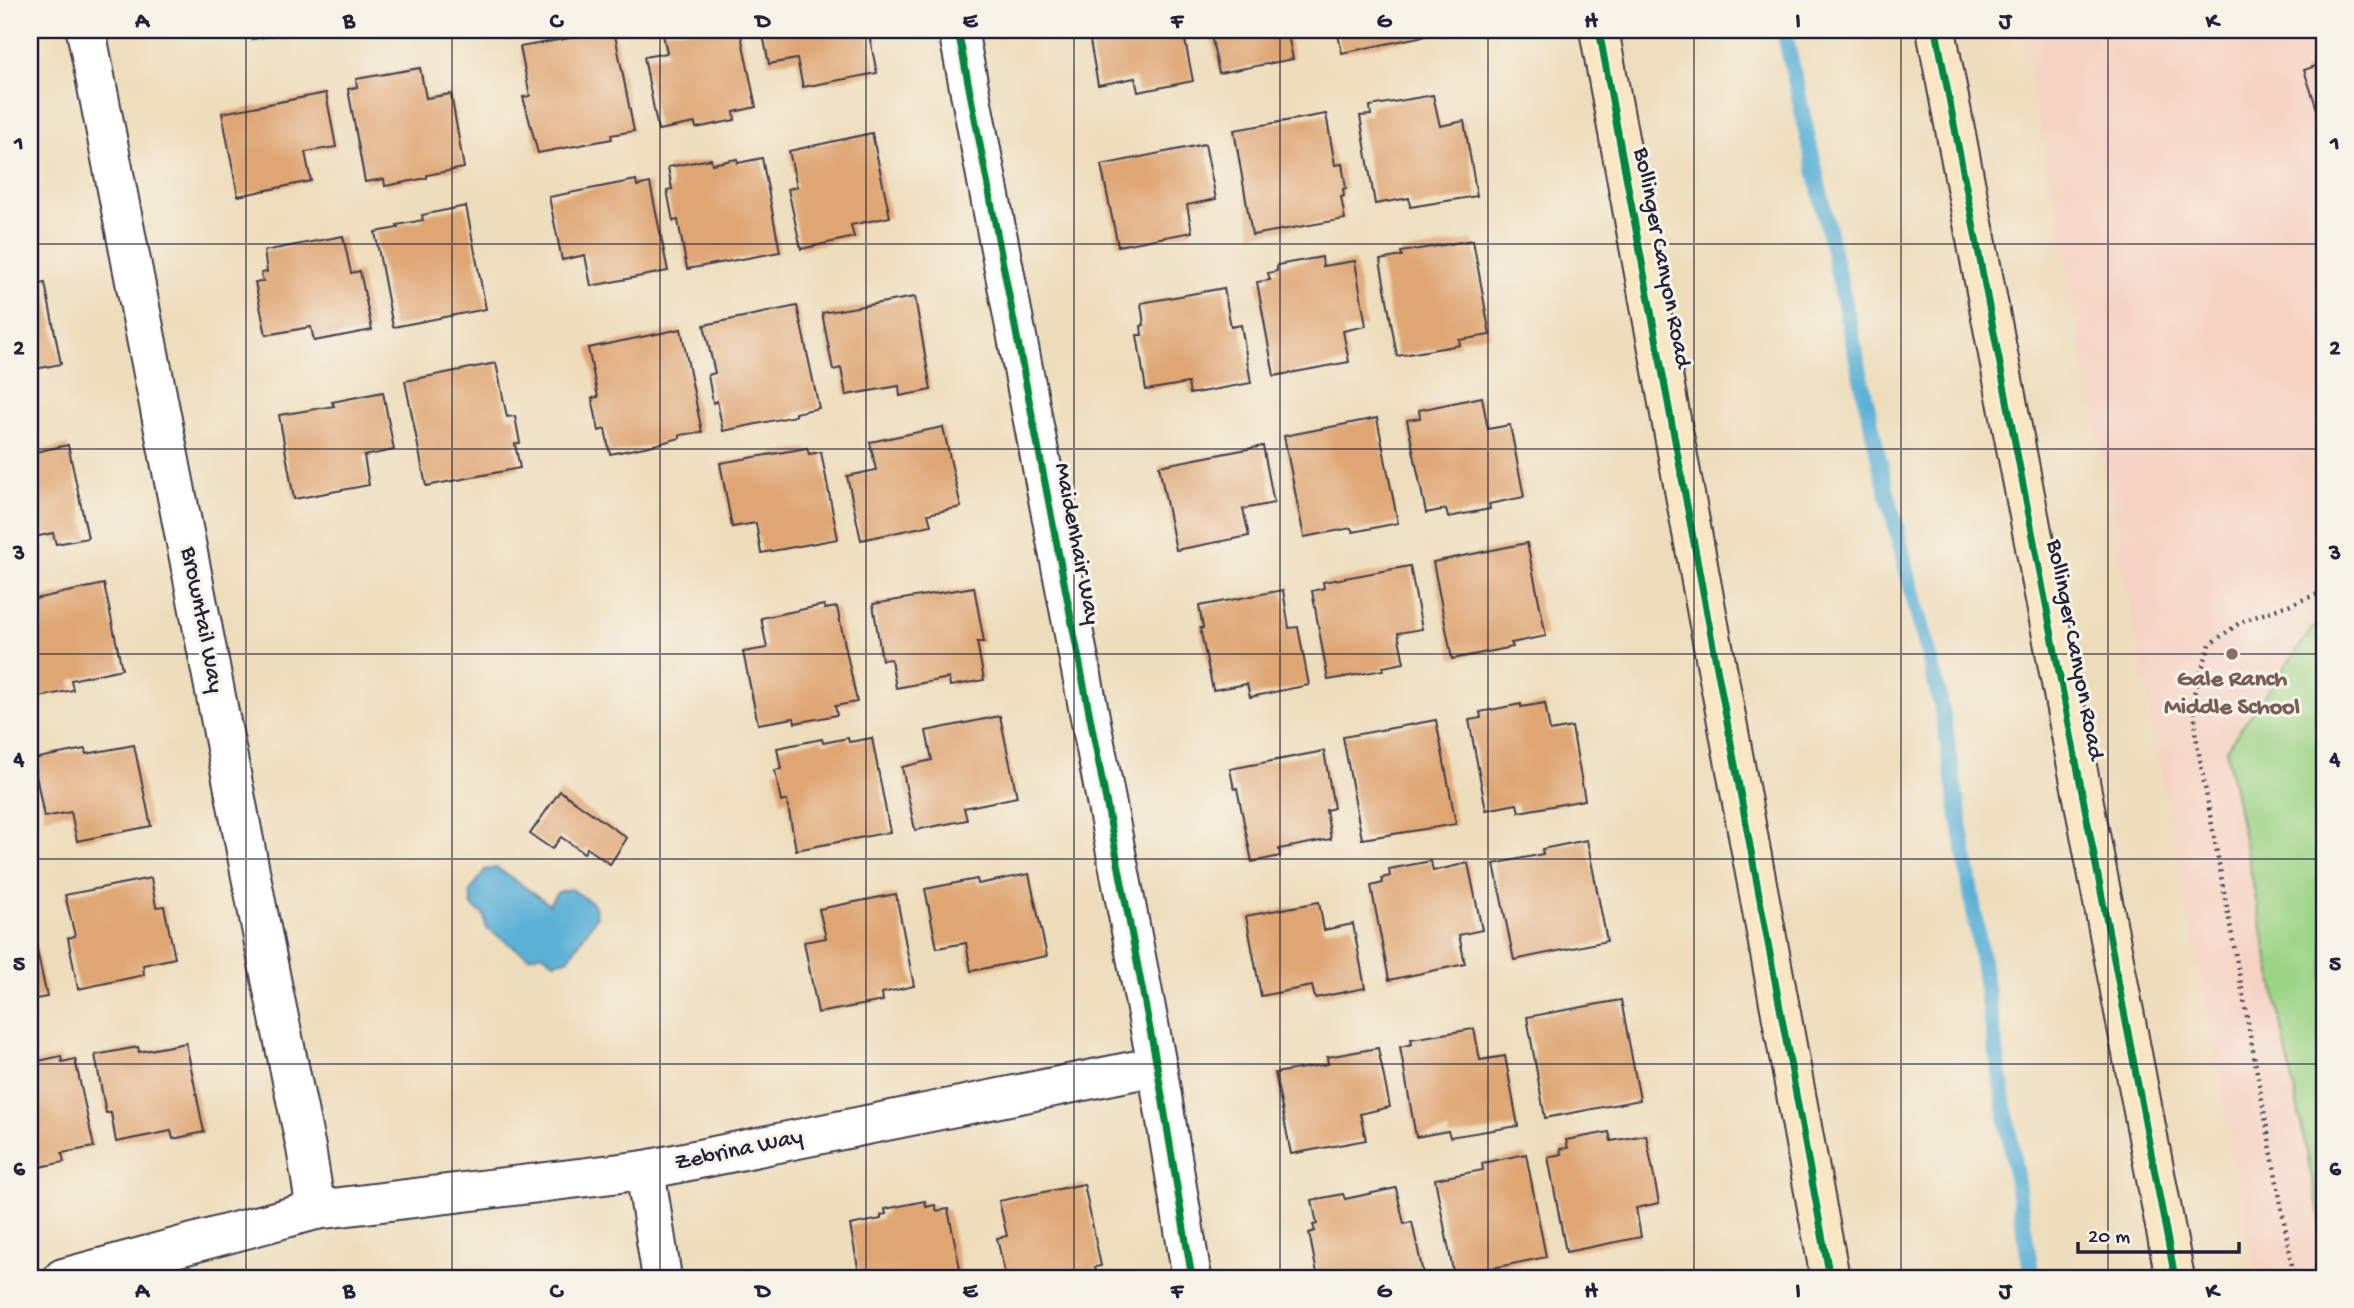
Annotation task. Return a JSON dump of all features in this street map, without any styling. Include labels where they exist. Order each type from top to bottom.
[{"type":"main road","name":"Bollinger Canyon Road","points":[[1599,30],[1830,1278]]},
{"type":"main road","name":"Bollinger Canyon Road","points":[[1937,30],[2175,1278]]},
{"type":"street","name":"Browntail Way","points":[[86,30],[316,1210]]},
{"type":"street","name":"Maidenhair Way","points":[[958,30],[1157,1066],[1192,1278]]},
{"type":"street","name":"Zebrina Way","points":[[63,1278],[316,1210],[645,1170],[1157,1066]]},
{"type":"street","points":[[645,1170],[662,1278]]},
{"type":"path","points":[[2297,1278],[2292,1265],[2197,743],[2193,697],[2210,644],[2241,622],[2324,592]]},
{"type":"shaded area","name":"Gale Ranch Middle School","points":[[2022,30],[2324,30],[2324,1278],[2256,1278]]},
{"type":"green space","points":[[2324,626],[2324,1238],[2226,749],[2313,628]]},
{"type":"water","points":[[497,868],[549,904],[558,892],[571,889],[594,904],[597,916],[568,959],[554,962],[542,953],[529,957],[486,928],[484,915],[472,906],[470,892],[485,870]]},
{"type":"building","points":[[250,30],[298,30],[298,31],[252,39]]},
{"type":"building","points":[[614,30],[634,131],[611,135],[612,139],[538,153],[523,97],[530,96],[520,47]]},
{"type":"building","points":[[662,30],[740,30],[756,107],[734,112],[735,120],[696,128],[695,123],[658,130],[644,57],[667,53]]},
{"type":"building","points":[[762,30],[868,30],[877,73],[803,87],[797,59],[769,64]]},
{"type":"building","points":[[1088,30],[1183,30],[1193,81],[1138,92],[1135,78],[1098,85]]},
{"type":"building","points":[[1210,30],[1287,30],[1293,59],[1219,73]]},
{"type":"building","points":[[1337,30],[1433,30],[1434,34],[1342,53]]},
{"type":"building","points":[[2324,63],[2324,130],[2304,70]]},
{"type":"building","points":[[420,68],[426,98],[451,94],[464,168],[385,186],[384,179],[365,182],[348,89],[357,87],[356,79]]},
{"type":"building","points":[[326,93],[336,147],[305,152],[311,181],[238,196],[222,113]]},
{"type":"building","points":[[1433,95],[1440,126],[1464,121],[1477,196],[1410,207],[1409,198],[1375,204],[1360,116],[1371,115],[1370,106]]},
{"type":"building","points":[[1326,114],[1335,165],[1342,164],[1346,188],[1343,189],[1344,196],[1341,197],[1345,219],[1252,235],[1234,130]]},
{"type":"building","points":[[872,133],[890,217],[851,225],[854,237],[801,249],[788,189],[797,187],[789,151]]},
{"type":"building","points":[[1205,144],[1216,199],[1187,205],[1192,232],[1118,246],[1101,165]]},
{"type":"building","points":[[762,158],[780,252],[687,269],[678,220],[673,221],[667,190],[672,189],[668,167],[711,159],[712,164],[737,159],[738,163]]},
{"type":"building","points":[[636,180],[637,186],[650,183],[668,271],[591,286],[585,255],[562,260],[549,197]]},
{"type":"building","points":[[466,206],[486,309],[393,327],[375,232],[423,220],[422,215]]},
{"type":"building","points":[[343,236],[351,273],[360,271],[372,330],[314,341],[311,327],[266,335],[255,282],[263,281],[261,273],[267,272],[264,251]]},
{"type":"building","points":[[1473,240],[1490,335],[1459,340],[1460,345],[1397,356],[1380,260],[1402,256],[1401,252]]},
{"type":"building","points":[[1322,257],[1323,266],[1355,261],[1366,326],[1343,331],[1349,362],[1274,376],[1257,282],[1270,280],[1268,273],[1277,271],[1277,265]]},
{"type":"building","points":[[45,283],[61,364],[30,370],[30,286]]},
{"type":"building","points":[[1224,288],[1231,327],[1241,325],[1251,383],[1190,394],[1188,383],[1146,390],[1137,335],[1142,335],[1141,326],[1144,325],[1141,303]]},
{"type":"building","points":[[915,297],[931,390],[900,396],[899,386],[846,395],[841,368],[833,370],[822,313]]},
{"type":"building","points":[[797,306],[819,408],[795,413],[795,416],[723,431],[717,401],[713,403],[708,375],[715,373],[704,325]]},
{"type":"building","points":[[681,329],[702,432],[680,435],[680,438],[610,454],[605,429],[599,431],[592,398],[598,397],[588,348]]},
{"type":"building","points":[[496,363],[507,417],[515,416],[520,443],[515,444],[520,468],[426,486],[405,381]]},
{"type":"building","points":[[383,392],[394,450],[364,456],[369,485],[294,499],[279,415],[334,406],[332,402]]},
{"type":"building","points":[[1482,397],[1488,429],[1510,425],[1524,497],[1489,504],[1490,509],[1448,517],[1446,509],[1426,513],[1407,420],[1420,418],[1419,410]]},
{"type":"building","points":[[1377,418],[1398,523],[1353,532],[1351,528],[1304,537],[1284,436]]},
{"type":"building","points":[[943,427],[961,507],[928,514],[931,525],[861,540],[847,476],[876,470],[870,442]]},
{"type":"building","points":[[68,445],[88,538],[56,544],[53,533],[30,538],[30,453]]},
{"type":"building","points":[[1263,446],[1274,503],[1243,509],[1249,536],[1176,550],[1159,466]]},
{"type":"building","points":[[807,448],[809,454],[821,452],[838,539],[761,553],[756,523],[732,527],[720,463]]},
{"type":"building","points":[[1527,543],[1546,636],[1511,643],[1513,647],[1452,659],[1433,562]]},
{"type":"building","points":[[1410,566],[1422,629],[1398,633],[1404,663],[1383,667],[1383,670],[1328,680],[1312,591],[1324,588],[1323,582]]},
{"type":"building","points":[[104,584],[122,669],[71,680],[73,690],[30,699],[30,630],[35,629],[30,600]]},
{"type":"building","points":[[974,587],[984,642],[977,642],[984,680],[950,686],[949,678],[896,688],[891,659],[882,660],[873,604]]},
{"type":"building","points":[[1283,590],[1289,628],[1298,627],[1309,685],[1250,697],[1247,684],[1213,690],[1200,628],[1203,628],[1199,606]]},
{"type":"building","points":[[824,605],[825,609],[837,607],[857,702],[835,706],[837,715],[795,723],[794,718],[758,724],[743,652],[767,648],[761,618]]},
{"type":"building","points":[[1545,703],[1550,731],[1572,727],[1585,800],[1519,812],[1517,804],[1486,810],[1469,720],[1481,718],[1480,712],[1521,704],[1521,707]]},
{"type":"building","points":[[1000,716],[1017,797],[964,808],[967,820],[915,830],[902,767],[932,760],[926,731]]},
{"type":"building","points":[[1436,720],[1456,824],[1362,839],[1343,737]]},
{"type":"building","points":[[848,738],[849,742],[872,738],[890,832],[796,850],[787,800],[781,802],[775,770],[781,769],[777,748],[822,739],[823,743]]},
{"type":"building","points":[[134,745],[151,826],[77,841],[71,812],[44,817],[33,759],[85,749],[86,754]]},
{"type":"building","points":[[1324,751],[1334,808],[1326,810],[1331,839],[1279,849],[1280,856],[1252,862],[1237,788],[1234,789],[1230,769]]},
{"type":"building","points":[[560,791],[627,838],[610,864],[587,848],[584,853],[561,837],[552,849],[530,834]]},
{"type":"building","points":[[1587,840],[1607,941],[1514,960],[1494,864],[1543,854],[1542,849]]},
{"type":"building","points":[[1431,861],[1433,871],[1468,863],[1482,930],[1459,935],[1465,964],[1389,980],[1371,886],[1383,883],[1382,878],[1390,876],[1389,869]]},
{"type":"building","points":[[1029,874],[1047,956],[971,971],[966,943],[937,948],[925,889],[977,879],[978,884]]},
{"type":"building","points":[[151,878],[156,907],[164,906],[175,958],[143,965],[144,975],[78,989],[68,938],[75,936],[65,895]]},
{"type":"building","points":[[896,894],[914,986],[882,993],[883,1001],[818,1013],[804,942],[826,938],[819,909]]},
{"type":"building","points":[[1319,902],[1324,930],[1353,924],[1365,988],[1315,998],[1312,986],[1261,996],[1246,916]]},
{"type":"building","points":[[30,918],[47,997],[30,1000]]},
{"type":"building","points":[[1621,1000],[1640,1100],[1545,1118],[1527,1017]]},
{"type":"building","points":[[1474,1029],[1480,1060],[1505,1056],[1518,1126],[1450,1137],[1448,1131],[1416,1137],[1400,1047],[1412,1044],[1411,1039]]},
{"type":"building","points":[[186,1043],[204,1132],[173,1139],[171,1131],[116,1142],[111,1113],[106,1113],[95,1055],[138,1047],[139,1052]]},
{"type":"building","points":[[1378,1048],[1390,1107],[1360,1114],[1366,1140],[1291,1154],[1275,1073],[1328,1064],[1327,1057]]},
{"type":"building","points":[[61,1056],[62,1062],[75,1059],[94,1147],[62,1153],[64,1162],[30,1169],[30,1063]]},
{"type":"building","points":[[1609,1132],[1611,1141],[1646,1135],[1659,1203],[1636,1208],[1641,1237],[1566,1252],[1548,1157],[1561,1154],[1560,1149],[1568,1148],[1566,1140]]},
{"type":"building","points":[[1526,1154],[1546,1257],[1454,1276],[1435,1179],[1483,1170],[1482,1163]]},
{"type":"building","points":[[1084,1184],[1101,1266],[1095,1267],[1097,1277],[1006,1278],[997,1238],[1007,1236],[999,1201]]},
{"type":"building","points":[[1396,1188],[1404,1224],[1412,1222],[1424,1278],[1318,1278],[1309,1233],[1315,1231],[1313,1225],[1317,1224],[1312,1200],[1343,1194],[1345,1199]]},
{"type":"building","points":[[925,1201],[926,1207],[935,1205],[937,1211],[948,1209],[962,1278],[860,1278],[850,1225],[881,1219],[881,1215],[886,1214],[885,1209]]},
{"type":"waterway","points":[[1784,30],[1881,468],[1942,709],[2032,1278]]},
{"type":"cycle path","points":[[958,30],[1157,1066],[1192,1278]]},
{"type":"cycle path","points":[[1599,30],[1830,1278]]},
{"type":"cycle path","points":[[1936,30],[2175,1278]]},
{"type":"place","name":"Gale Ranch Middle School","points":[[2232,654]]}]
